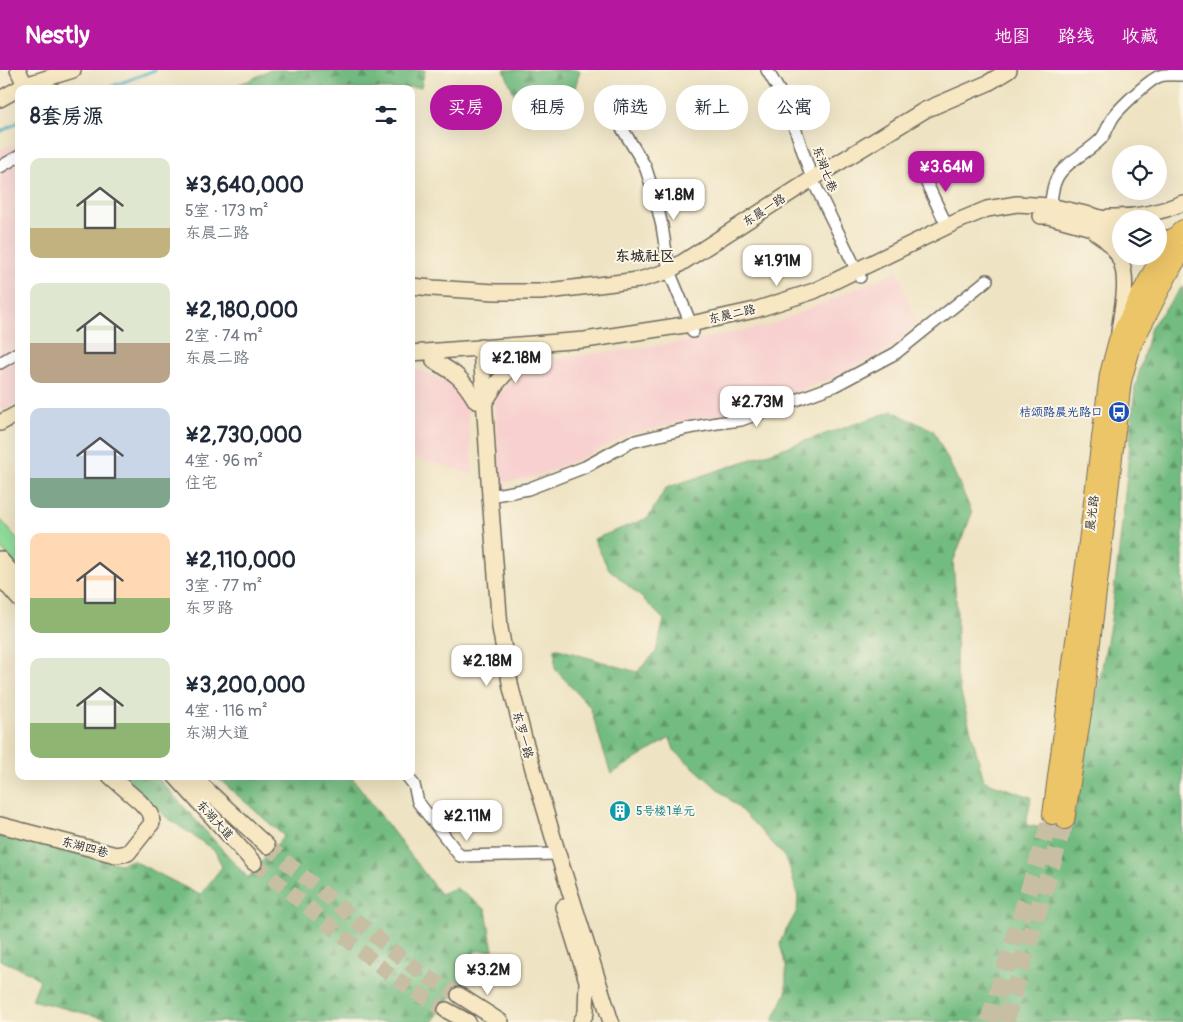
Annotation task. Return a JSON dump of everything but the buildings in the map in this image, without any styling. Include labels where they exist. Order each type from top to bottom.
[{"type":"main road","points":[[0,90],[21,78],[48,70]]},
{"type":"main road","points":[[0,99],[21,78],[73,70]]},
{"type":"main road","name":"东晨一路","points":[[415,286],[494,292],[540,292],[640,280],[669,271],[812,179],[925,110],[988,83],[1009,70]]},
{"type":"main road","points":[[1087,220],[1148,214],[1183,203]]},
{"type":"main road","name":"东晨二路","points":[[858,273],[947,226],[988,209],[1017,204],[1050,206],[1112,232]]},
{"type":"main road","name":"东晨二路","points":[[415,353],[533,353],[585,349],[692,328],[814,291],[988,219],[1016,214],[1112,223]]},
{"type":"main road","points":[[1087,220],[1116,249],[1122,262],[1125,286],[1118,340]]},
{"type":"main road","name":"晨光路","points":[[1172,247],[1132,344],[1122,381],[1084,702],[1058,817],[1088,542],[1109,374],[1118,340],[1136,303],[1172,247]]},
{"type":"main road","name":"东晨二路","points":[[415,363],[477,353],[692,328]]},
{"type":"main road","name":"东罗一路","points":[[477,353],[500,628],[508,671],[552,854],[587,981],[586,1013],[581,1022]]},
{"type":"main road","points":[[434,361],[452,371],[481,401],[510,368],[533,353]]},
{"type":"main road","name":"东罗一路","points":[[481,401],[491,629],[503,688],[515,741],[552,854],[612,1022]]},
{"type":"main road","points":[[0,423],[15,415]]},
{"type":"main road","points":[[0,434],[15,427]]},
{"type":"main road","points":[[0,559],[15,576]]},
{"type":"main road","points":[[0,577],[15,594]]},
{"type":"main road","name":"东湖四巷","points":[[0,825],[116,855],[128,853],[152,822],[151,814],[115,780]]},
{"type":"main road","name":"东湖大道","points":[[179,780],[254,863]]},
{"type":"main road","name":"东湖大道","points":[[196,780],[267,846]]},
{"type":"main road","points":[[459,995],[501,1022]]},
{"type":"main road","points":[[446,1010],[468,1022]]},
{"type":"street","name":"东湖七巷","points":[[767,70],[788,104],[812,179],[858,273]]},
{"type":"street","points":[[1050,206],[1055,181],[1059,174],[1106,134],[1112,118],[1127,103],[1159,76],[1183,75]]},
{"type":"street","points":[[624,130],[645,166],[662,226],[669,271],[692,328]]},
{"type":"street","points":[[0,167],[15,158]]},
{"type":"street","points":[[921,171],[947,226]]},
{"type":"street","points":[[490,496],[528,489],[585,466],[631,442],[688,428],[741,420],[834,386],[896,353],[987,280]]},
{"type":"street","points":[[0,363],[15,354]]},
{"type":"street","points":[[411,780],[414,785],[418,802],[460,856],[552,854]]},
{"type":"shaded area","points":[[15,144],[15,404],[0,413],[0,150]]},
{"type":"shaded area","points":[[898,271],[916,323],[893,347],[834,377],[746,411],[691,420],[630,434],[582,458],[534,477],[500,483],[495,399],[531,362],[689,341],[768,326]]},
{"type":"shaded area","points":[[415,369],[448,381],[467,403],[473,475],[415,457]]},
{"type":"green space","points":[[270,70],[425,70],[421,87],[415,87],[415,85],[236,85]]},
{"type":"green space","points":[[504,70],[580,70],[576,85],[512,85],[512,89]]},
{"type":"green space","points":[[1183,286],[1183,1022],[772,1022],[786,993],[786,966],[780,945],[797,911],[798,897],[789,865],[781,852],[737,806],[674,750],[670,738],[611,774],[590,707],[555,669],[555,648],[637,672],[656,652],[664,620],[608,568],[594,539],[648,518],[666,488],[893,411],[933,430],[972,513],[953,562],[957,614],[956,674],[984,781],[1031,797],[1026,825],[1071,833],[1111,620],[1135,388],[1151,327]]},
{"type":"green space","points":[[0,519],[15,536],[15,564],[0,547]]},
{"type":"green space","points":[[127,780],[160,780],[248,878],[284,836],[220,780],[354,780],[440,894],[456,888],[486,910],[493,950],[475,951],[469,975],[432,1022],[119,1022],[32,1000],[40,980],[28,972],[0,960],[0,833],[120,864],[132,860],[200,895],[222,867],[215,851],[165,816]]},
{"type":"waterway","points":[[116,85],[155,70]]},
{"type":"waterway","points":[[0,132],[15,124]]},
{"type":"tunnel","points":[[989,1022],[1052,815]]},
{"type":"tunnel","points":[[1005,1022],[1065,820]]},
{"type":"tunnel","points":[[267,846],[394,952],[426,976],[459,995]]},
{"type":"tunnel","points":[[254,863],[387,972],[446,1010]]},
{"type":"place","name":"桔颂路晨光路口","points":[[1119,412]]},
{"type":"place","name":"5号楼1单元","points":[[620,811]]},
{"type":"district","name":"东城社区","points":[[645,256]]}]
